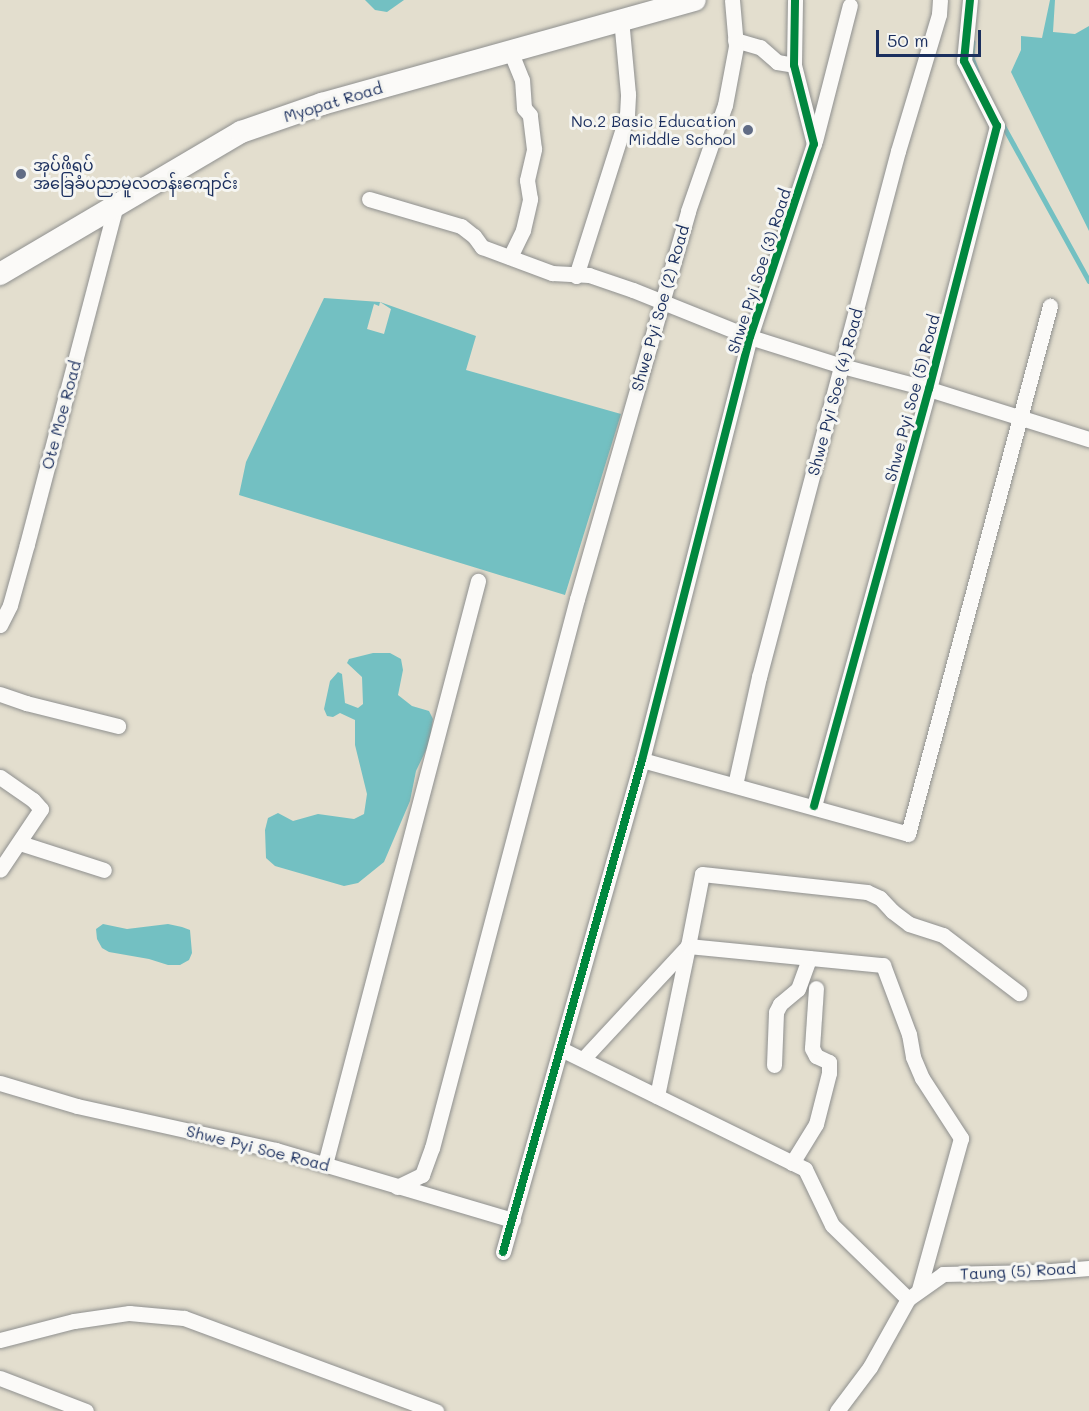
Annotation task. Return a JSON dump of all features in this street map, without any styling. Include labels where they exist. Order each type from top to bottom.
[{"type":"main road","name":"Myopat Road","points":[[0,274],[241,132],[322,104],[695,0]]},
{"type":"street","name":"Shwe Pyi Soe (2) Road","points":[[397,1187],[422,1175],[432,1148],[578,599],[688,210],[726,105],[735,40],[732,0]]},
{"type":"street","points":[[795,0],[794,65],[814,144]]},
{"type":"street","name":"Shwe Pyi Soe (4) Road","points":[[735,784],[759,677],[898,151],[939,14],[940,0]]},
{"type":"street","name":"Shwe Pyi Soe (5) Road","points":[[814,806],[929,389],[997,126],[964,61],[970,0]]},
{"type":"street","name":"Shwe Pyi Soe (3) Road","points":[[503,1252],[642,760],[750,337],[814,144],[850,5]]},
{"type":"street","points":[[576,276],[627,115],[628,94],[621,19]]},
{"type":"street","points":[[735,40],[760,47],[777,62],[794,65]]},
{"type":"street","points":[[510,50],[522,80],[524,108],[530,115],[534,149],[527,180],[530,199],[523,230],[510,257]]},
{"type":"street","points":[[369,199],[461,226],[483,247],[552,273],[589,276],[750,337],[1089,439]]},
{"type":"street","name":"Ote Moe Road","points":[[0,625],[10,605],[27,544],[116,204]]},
{"type":"street","points":[[642,760],[735,784],[908,834],[1050,306]]},
{"type":"street","points":[[325,1164],[478,581]]},
{"type":"street","points":[[0,693],[26,703],[118,726]]},
{"type":"street","points":[[0,777],[33,800],[41,809],[0,870]]},
{"type":"street","points":[[20,843],[104,870]]},
{"type":"street","points":[[657,1096],[702,874],[867,892],[880,898],[892,912],[909,924],[943,936],[1019,993]]},
{"type":"street","points":[[583,1059],[688,946]]},
{"type":"street","points":[[688,946],[883,965],[909,1034],[913,1057],[922,1078],[961,1138],[913,1294],[870,1367],[837,1411]]},
{"type":"street","points":[[774,1065],[776,1012],[780,1004],[798,989],[809,958]]},
{"type":"street","points":[[792,1163],[816,1124],[829,1073],[829,1062],[816,1056],[812,1048],[816,988]]},
{"type":"street","points":[[561,1049],[805,1169],[832,1225],[913,1294]]},
{"type":"street","name":"Shwe Pyi Soe Road","points":[[0,1083],[77,1106],[276,1150],[513,1220]]},
{"type":"street","name":"Taung (5) Road","points":[[913,1294],[943,1274],[1039,1272],[1089,1268]]},
{"type":"street","points":[[0,1340],[74,1321],[129,1313],[184,1318],[436,1411]]},
{"type":"street","points":[[0,1378],[86,1411]]},
{"type":"water","points":[[365,0],[404,0],[387,12],[375,10]]},
{"type":"water","points":[[1050,0],[1055,0],[1053,32],[1075,34],[1089,26],[1089,231],[1011,72],[1021,50],[1021,36],[1042,38]]},
{"type":"water","points":[[324,298],[380,302],[476,336],[466,370],[621,414],[565,595],[239,495],[246,462]]},
{"type":"water","points":[[373,653],[390,653],[401,659],[403,670],[398,695],[412,706],[429,711],[433,719],[429,744],[416,771],[410,801],[384,862],[358,883],[344,886],[275,866],[266,858],[265,830],[268,818],[278,813],[293,821],[318,814],[354,819],[364,814],[367,794],[355,745],[355,720],[340,713],[333,717],[327,716],[324,709],[330,681],[338,672],[342,674],[345,703],[358,708],[363,704],[362,677],[347,663],[349,659]]},
{"type":"water","points":[[103,924],[127,929],[168,924],[182,927],[190,930],[192,953],[189,960],[180,965],[168,965],[109,952],[102,948],[97,939],[96,929]]},
{"type":"pier","points":[[380,302],[391,309],[384,334],[367,329],[374,304],[379,306]]},
{"type":"waterway","points":[[973,42],[972,58],[977,71]]},
{"type":"waterway","points":[[1003,125],[1089,281]]},
{"type":"cycle path","points":[[503,1252],[642,760],[750,337],[814,144],[794,65],[795,0]]},
{"type":"cycle path","points":[[814,806],[929,389],[997,126],[964,61],[970,0]]},
{"type":"place","name":"No.2 Basic Education Middle School","points":[[748,130]]},
{"type":"place","name":"အုပ်ဖိုရပ် အခြေခံပညာမူလတန်းကျောင်း","points":[[21,174]]}]
